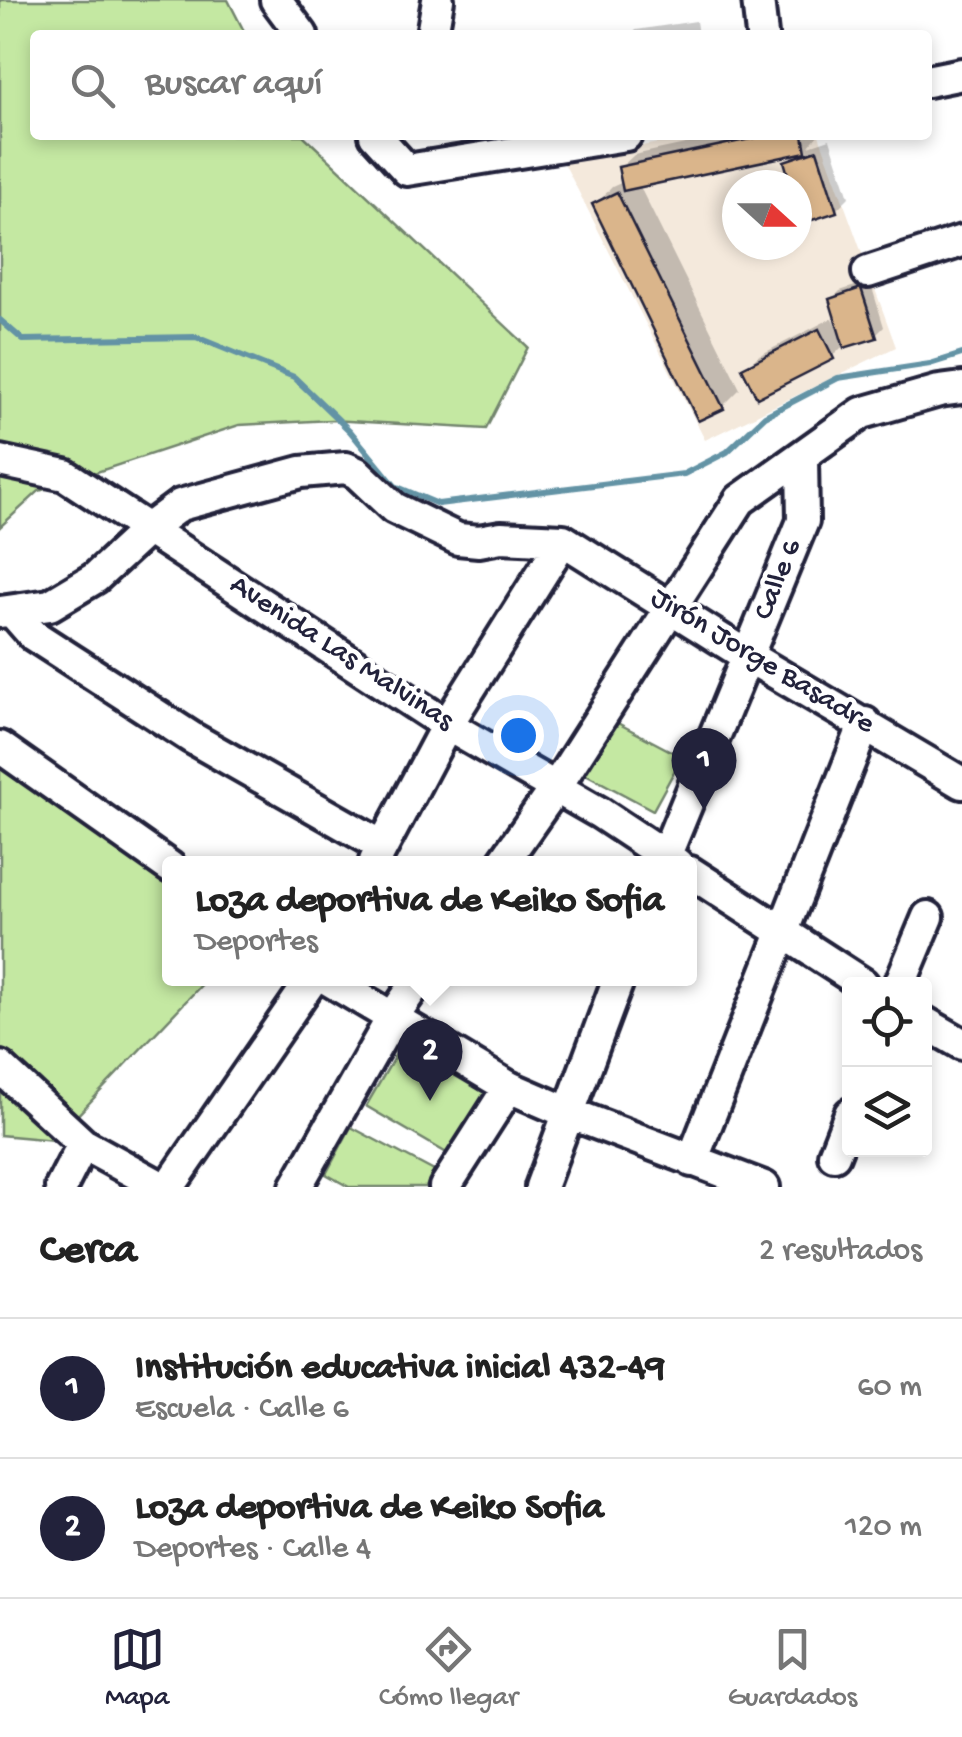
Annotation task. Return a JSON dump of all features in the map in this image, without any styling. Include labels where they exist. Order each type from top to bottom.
[{"type":"street","points":[[276,0],[298,30]]},
{"type":"street","points":[[433,30],[438,0]]},
{"type":"street","points":[[758,0],[761,30]]},
{"type":"street","points":[[932,79],[962,74]]},
{"type":"street","points":[[380,140],[407,170]]},
{"type":"street","points":[[407,170],[413,140]]},
{"type":"street","points":[[407,170],[595,140]]},
{"type":"street","points":[[868,272],[962,240]]},
{"type":"street","points":[[508,856],[556,788],[740,500],[862,413],[962,388]]},
{"type":"street","name":"Calle 6","points":[[677,856],[803,521],[802,458]]},
{"type":"street","name":"Avenida Las Malvinas","points":[[0,461],[65,476],[447,725],[556,788],[662,856]]},
{"type":"street","points":[[346,468],[357,473],[394,508],[458,538],[563,540],[447,725],[378,855],[33,635],[6,612],[50,605],[95,578],[180,505],[301,472],[346,468]]},
{"type":"street","name":"Jirón Jorge Basadre","points":[[563,540],[962,784]]},
{"type":"street","points":[[692,1161],[865,723]]},
{"type":"street","points":[[0,748],[162,861]]},
{"type":"street","name":"Avenida Las Malvinas","points":[[697,878],[852,977]]},
{"type":"street","points":[[903,977],[928,917]]},
{"type":"street","points":[[169,1187],[307,986]]},
{"type":"street","points":[[339,986],[509,1087],[764,1187]]},
{"type":"street","points":[[296,1187],[392,1018],[414,986]]},
{"type":"street","points":[[540,1187],[616,986]]},
{"type":"street","points":[[932,1027],[962,1044]]},
{"type":"street","points":[[0,1068],[83,1144],[161,1187]]},
{"type":"street","points":[[445,1187],[509,1087]]},
{"type":"street","points":[[834,1155],[842,1134]]},
{"type":"street","points":[[61,1187],[83,1144]]},
{"type":"shaded area","points":[[674,140],[821,140],[896,347],[705,440],[563,161]]},
{"type":"green space","points":[[0,0],[228,0],[243,30],[30,30],[30,140],[308,140],[528,347],[486,429],[331,420],[239,425],[39,491],[0,527]]},
{"type":"green space","points":[[608,718],[682,757],[653,810],[580,771]]},
{"type":"green space","points":[[0,741],[107,826],[162,880],[162,986],[200,986],[54,1140],[0,1135]]},
{"type":"green space","points":[[402,1044],[494,1097],[457,1159],[366,1106]]},
{"type":"green space","points":[[351,1127],[434,1171],[426,1187],[349,1187],[326,1174]]},
{"type":"building","points":[[745,140],[804,140],[806,152],[623,191],[618,167]]},
{"type":"building","points":[[817,150],[837,212],[812,220],[812,170],[787,170],[784,161]]},
{"type":"building","points":[[617,192],[724,409],[698,421],[592,204]]},
{"type":"building","points":[[861,288],[877,338],[844,348],[829,299]]},
{"type":"building","points":[[819,329],[834,359],[757,398],[742,368]]},
{"type":"waterway","points":[[0,320],[23,340],[196,337],[294,377],[350,431],[395,486],[438,504],[684,474],[727,452],[765,416],[838,378],[930,364],[962,354]]},
{"type":"place","name":"Institución educativa inicial 432-49","points":[[704,810]]},
{"type":"place","name":"Loza deportiva de Keiko Sofia","points":[[430,1101]]}]
